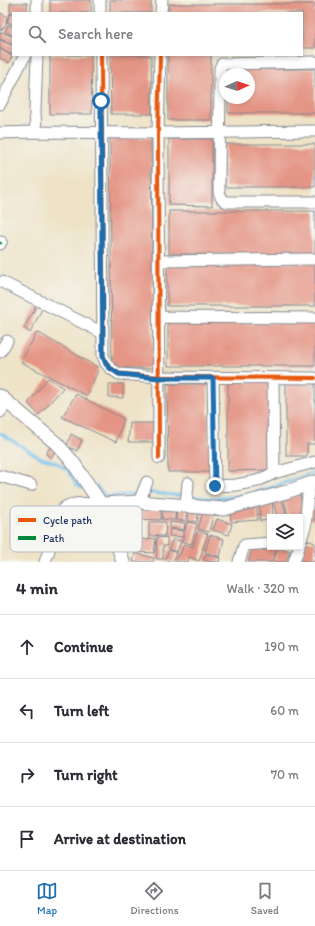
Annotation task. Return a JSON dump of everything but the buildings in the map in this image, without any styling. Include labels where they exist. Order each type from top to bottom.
[{"type":"street","points":[[37,0],[37,12]]},
{"type":"street","points":[[100,0],[100,12]]},
{"type":"street","points":[[161,12],[162,0]]},
{"type":"street","points":[[0,104],[24,56]]},
{"type":"street","points":[[36,132],[35,110],[37,56]]},
{"type":"street","points":[[101,56],[103,356],[106,364],[119,374],[159,378],[315,378]]},
{"type":"street","points":[[159,458],[158,133],[160,56]]},
{"type":"street","points":[[315,62],[222,64],[220,68],[219,192],[223,200],[227,202],[315,202]]},
{"type":"street","points":[[0,133],[315,132]]},
{"type":"street","points":[[159,261],[315,259]]},
{"type":"street","points":[[2,282],[103,334]]},
{"type":"street","points":[[159,317],[315,318]]},
{"type":"street","points":[[0,352],[6,341]]},
{"type":"street","points":[[213,378],[211,486],[236,485],[250,482],[274,473],[315,462]]},
{"type":"street","points":[[273,378],[274,473]]},
{"type":"street","points":[[3,403],[57,444],[77,469],[101,506]]},
{"type":"street","points":[[0,476],[31,485]]},
{"type":"street","points":[[66,506],[97,499],[143,493],[187,495],[224,510],[312,483],[307,528]]},
{"type":"street","points":[[239,562],[245,544],[267,543]]},
{"type":"street","points":[[294,562],[298,550]]},
{"type":"street","points":[[46,562],[49,552]]},
{"type":"street","points":[[119,552],[122,562]]},
{"type":"waterway","points":[[0,433],[39,457],[57,463],[69,471],[76,484],[82,488],[85,486]]},
{"type":"waterway","points":[[145,493],[215,499],[252,494],[315,472]]},
{"type":"waterway","points":[[96,486],[106,497],[139,494]]},
{"type":"cycle path","points":[[101,56],[103,356],[106,363],[110,368],[119,374],[159,377],[315,378]]},
{"type":"cycle path","points":[[159,458],[158,133],[160,56]]},
{"type":"route","points":[[101,101],[103,356],[106,364],[119,374],[159,378],[213,378],[215,486]]}]
